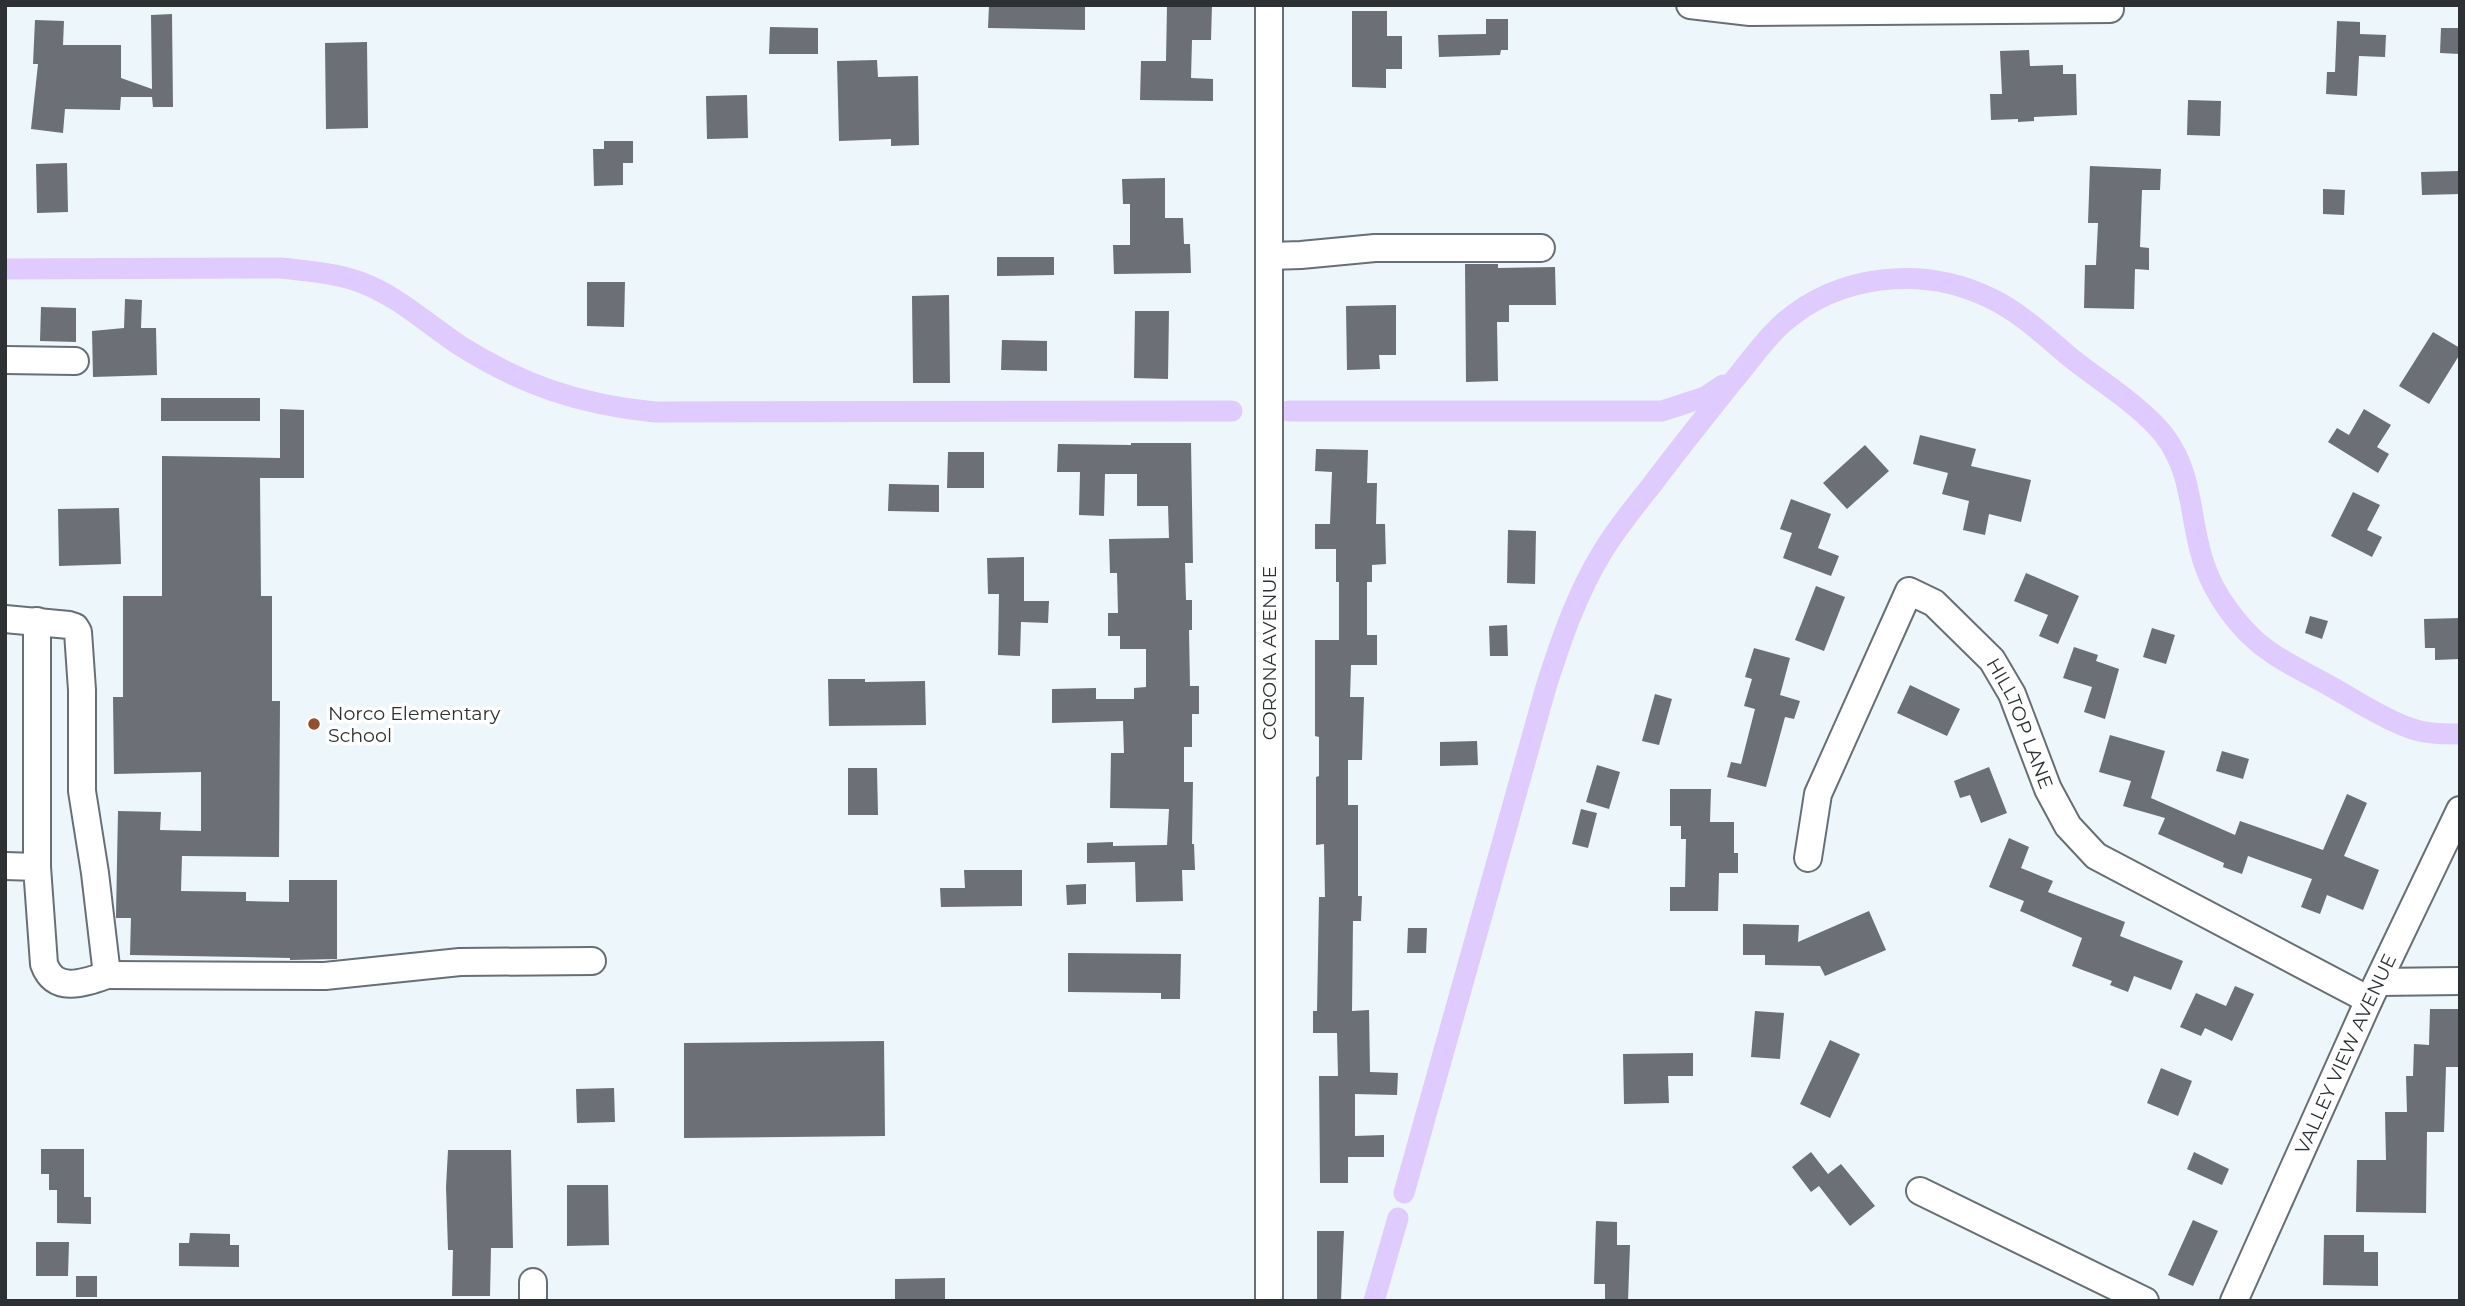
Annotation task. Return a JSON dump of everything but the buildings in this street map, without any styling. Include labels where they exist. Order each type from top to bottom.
[{"type":"street","name":"CORONA AVENUE","points":[[1269,5],[1269,1301]]},
{"type":"street","points":[[1690,5],[1750,12],[2110,9]]},
{"type":"street","points":[[1269,256],[1375,248],[1541,248]]},
{"type":"street","points":[[5,360],[75,361]]},
{"type":"street","name":"HILLTOP LANE","points":[[1808,858],[1818,794],[1909,592],[1934,603],[1992,660],[2011,694],[2048,789],[2068,826],[2096,856],[2373,991]]},
{"type":"street","points":[[5,620],[69,625],[75,627],[78,632],[82,690],[82,792],[107,975]]},
{"type":"street","points":[[37,621],[37,867],[44,964],[47,972],[63,984],[85,983],[107,975],[325,976],[460,962],[592,961]]},
{"type":"street","name":"VALLEY VIEW AVENUE","points":[[2234,1301],[2373,991],[2460,810]]},
{"type":"street","points":[[5,866],[37,867]]},
{"type":"street","points":[[2373,991],[2460,981]]},
{"type":"street","points":[[1920,1191],[2144,1301]]},
{"type":"waterway","points":[[5,269],[281,268],[341,276],[387,295],[459,345],[529,382],[577,398],[628,409],[655,412],[1232,411]]},
{"type":"waterway","points":[[1404,1193],[1546,687],[1585,583],[1626,518],[1763,344],[1782,324],[1804,307],[1829,294],[1882,280],[1937,281],[1990,298],[2012,310],[2133,404],[2164,435],[2182,467],[2200,552],[2210,578],[2226,607],[2255,640],[2291,665],[2397,723],[2426,732],[2460,734]]},
{"type":"waterway","points":[[1289,411],[1662,411],[1705,397],[1723,385]]},
{"type":"waterway","points":[[1374,1301],[1398,1218]]},
{"type":"place","name":"Norco Elementary School","points":[[314,724]]}]
